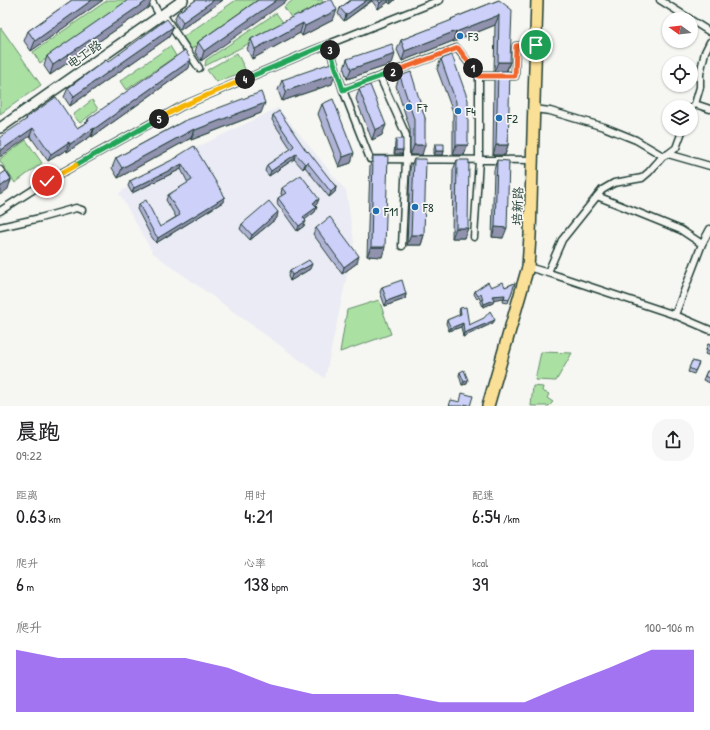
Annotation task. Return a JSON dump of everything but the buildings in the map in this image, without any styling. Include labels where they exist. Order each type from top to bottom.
[{"type":"highway","name":"培新路","points":[[488,406],[528,267],[533,160],[537,0]]},
{"type":"street","points":[[151,0],[199,68]]},
{"type":"street","name":"电工路","points":[[0,128],[183,0]]},
{"type":"street","points":[[0,212],[47,181],[182,106],[328,44],[440,0]]},
{"type":"street","points":[[660,0],[679,12]]},
{"type":"street","points":[[698,24],[710,32]]},
{"type":"street","points":[[695,100],[700,87],[700,74],[705,52],[710,42]]},
{"type":"street","points":[[328,44],[343,90],[370,159],[533,160]]},
{"type":"street","points":[[479,76],[515,76],[516,46],[536,45]]},
{"type":"street","points":[[343,90],[458,48],[479,76],[479,160],[474,237]]},
{"type":"street","points":[[380,77],[406,135],[402,246]]},
{"type":"street","points":[[698,107],[710,109]]},
{"type":"street","points":[[534,109],[550,111],[604,127],[636,140],[665,155],[710,166]]},
{"type":"street","points":[[548,272],[562,240],[602,190],[614,183],[642,178],[665,155],[676,148],[680,136]]},
{"type":"street","points":[[0,170],[9,183]]},
{"type":"street","points":[[597,196],[681,230],[702,244]]},
{"type":"street","points":[[0,227],[76,208],[82,210]]},
{"type":"street","points":[[674,315],[702,244],[710,229]]},
{"type":"street","points":[[528,267],[548,272],[674,315],[710,330]]},
{"type":"shaded area","points":[[278,108],[346,191],[354,242],[325,378],[153,253],[119,193],[171,160]]},
{"type":"green space","points":[[108,0],[133,0],[40,63],[33,52]]},
{"type":"green space","points":[[236,0],[261,0],[191,49],[183,37]]},
{"type":"green space","points":[[293,0],[322,0],[323,2],[292,19],[284,7]]},
{"type":"green space","points":[[276,13],[285,25],[205,66],[206,60]]},
{"type":"green space","points":[[1,28],[41,85],[0,114],[0,29]]},
{"type":"green space","points":[[170,46],[176,56],[126,90],[120,81]]},
{"type":"green space","points":[[237,53],[246,71],[216,82],[207,70]]},
{"type":"green space","points":[[92,100],[98,109],[80,123],[73,115]]},
{"type":"green space","points":[[26,140],[42,163],[15,183],[0,159]]},
{"type":"green space","points":[[379,300],[391,334],[340,352],[347,310]]},
{"type":"green space","points":[[541,352],[572,353],[556,381],[535,380]]},
{"type":"green space","points":[[533,386],[543,387],[542,391],[549,394],[547,398],[553,402],[549,406],[531,406]]},
{"type":"place","name":"F3","points":[[460,36]]},
{"type":"place","name":"F7","points":[[409,107]]},
{"type":"place","name":"F4","points":[[458,111]]},
{"type":"place","name":"F2","points":[[499,118]]},
{"type":"place","name":"F8","points":[[415,207]]},
{"type":"place","name":"F11","points":[[376,211]]},
{"type":"route","points":[[47,181],[182,106],[328,44],[343,90],[458,48],[479,76],[515,76],[516,46],[536,45]]}]
